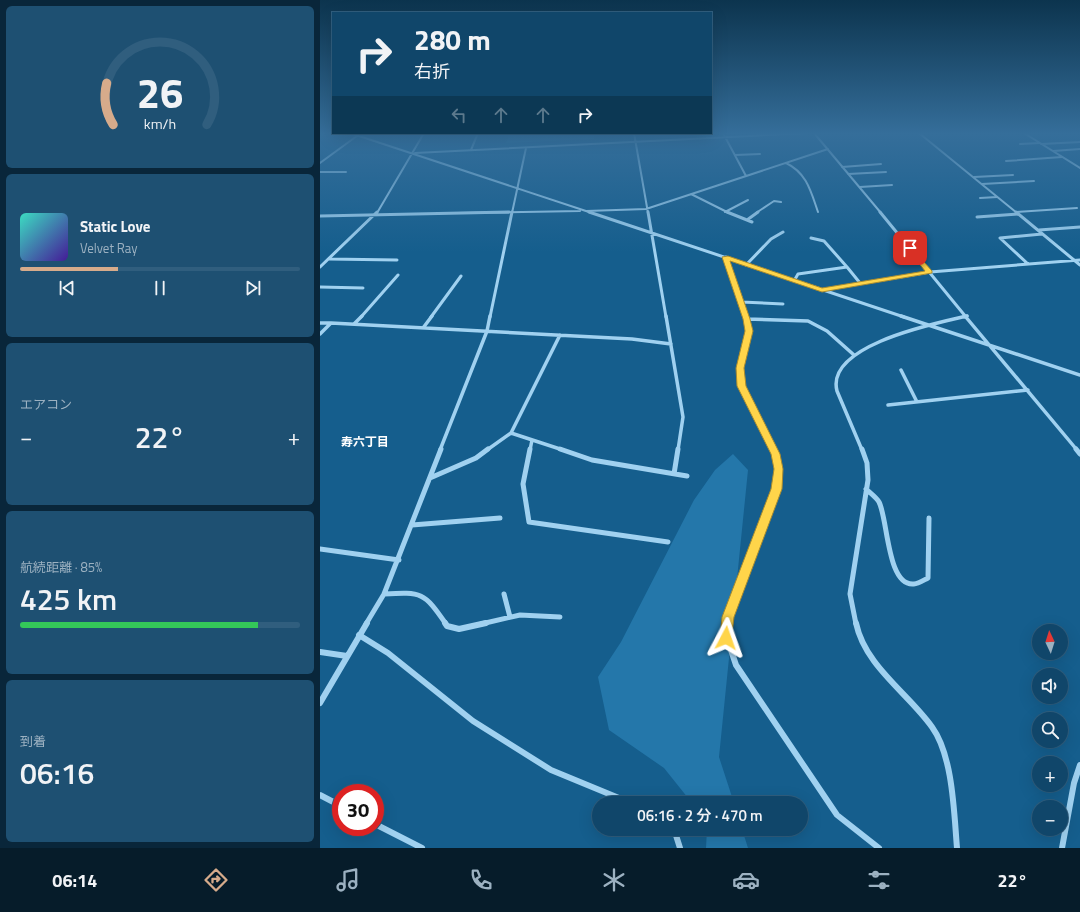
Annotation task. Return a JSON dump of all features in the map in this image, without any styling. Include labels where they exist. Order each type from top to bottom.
[{"type":"street","points":[[320,267],[375,216],[401,173]]},
{"type":"street","points":[[471,173],[582,211],[726,257],[794,281],[1080,375]]},
{"type":"street","points":[[320,703],[384,594],[399,560],[487,331],[521,173]]},
{"type":"street","points":[[640,173],[646,209],[652,233],[683,417],[674,474]]},
{"type":"street","points":[[320,216],[646,209],[757,173]]},
{"type":"street","points":[[802,173],[818,212]]},
{"type":"street","points":[[848,174],[875,173]]},
{"type":"street","points":[[968,173],[1080,265]]},
{"type":"street","points":[[848,174],[1080,454]]},
{"type":"street","points":[[973,177],[1013,175]]},
{"type":"street","points":[[982,184],[1034,181]]},
{"type":"street","points":[[860,187],[892,185]]},
{"type":"street","points":[[691,194],[725,212],[752,222]]},
{"type":"street","points":[[980,198],[998,197]]},
{"type":"street","points":[[725,212],[748,200]]},
{"type":"street","points":[[747,220],[774,201],[781,202]]},
{"type":"street","points":[[977,217],[1077,208]]},
{"type":"street","points":[[1038,230],[1080,227]]},
{"type":"street","points":[[746,264],[771,239],[783,232]]},
{"type":"street","points":[[1028,264],[1000,238],[1042,234]]},
{"type":"street","points":[[811,238],[824,241],[829,249],[835,252],[860,283]]},
{"type":"street","points":[[726,257],[749,331],[740,368],[741,386],[776,454],[778,469],[776,489],[728,617],[726,638],[736,665],[837,815],[879,848]]},
{"type":"street","points":[[329,259],[397,260]]},
{"type":"street","points":[[822,290],[930,272],[1080,260]]},
{"type":"street","points":[[794,281],[798,274],[847,267]]},
{"type":"street","points":[[354,324],[398,275]]},
{"type":"street","points":[[423,328],[461,276]]},
{"type":"street","points":[[320,287],[363,288]]},
{"type":"street","points":[[741,302],[783,304]]},
{"type":"street","points":[[956,848],[951,782],[944,753],[933,728],[872,659],[857,628],[850,594],[866,489],[866,462],[839,398],[836,384],[839,371],[848,359],[884,339],[966,316]]},
{"type":"street","points":[[746,319],[808,321],[817,323],[825,328],[854,355]]},
{"type":"street","points":[[320,323],[632,338],[671,344]]},
{"type":"street","points":[[320,334],[331,323]]},
{"type":"street","points":[[430,478],[476,458],[511,433],[560,335]]},
{"type":"street","points":[[901,370],[917,402]]},
{"type":"street","points":[[888,405],[1028,390]]},
{"type":"street","points":[[511,433],[592,460],[687,476]]},
{"type":"street","points":[[532,440],[523,484],[529,522],[668,542]]},
{"type":"street","points":[[866,489],[880,503],[888,534],[892,564],[897,577],[908,583],[920,584],[928,578],[928,518]]},
{"type":"street","points":[[412,525],[500,518]]},
{"type":"street","points":[[320,549],[399,560]]},
{"type":"street","points":[[384,594],[417,592],[426,596],[446,626],[459,629],[520,615],[560,617]]},
{"type":"street","points":[[504,594],[510,617]]},
{"type":"street","points":[[359,635],[388,653],[473,721],[551,770],[614,796]]},
{"type":"street","points":[[320,652],[347,656]]},
{"type":"street","points":[[1062,848],[1074,783],[1080,765]]},
{"type":"street","points":[[320,795],[332,801]]},
{"type":"street","points":[[384,829],[422,848]]},
{"type":"street","points":[[676,836],[680,848]]},
{"type":"shaded area","points":[[733,454],[748,470],[719,757],[732,796],[686,796],[664,768],[609,730],[598,677],[621,642],[694,500],[715,470]]},
{"type":"shaded area","points":[[707,836],[744,836],[748,848],[706,848]]},
{"type":"district","name":"寿六丁目","points":[[365,441]]},
{"type":"route","points":[[726,638],[728,617],[776,489],[778,469],[776,454],[741,386],[740,368],[749,331],[726,257],[822,290],[930,272],[910,248]]}]
